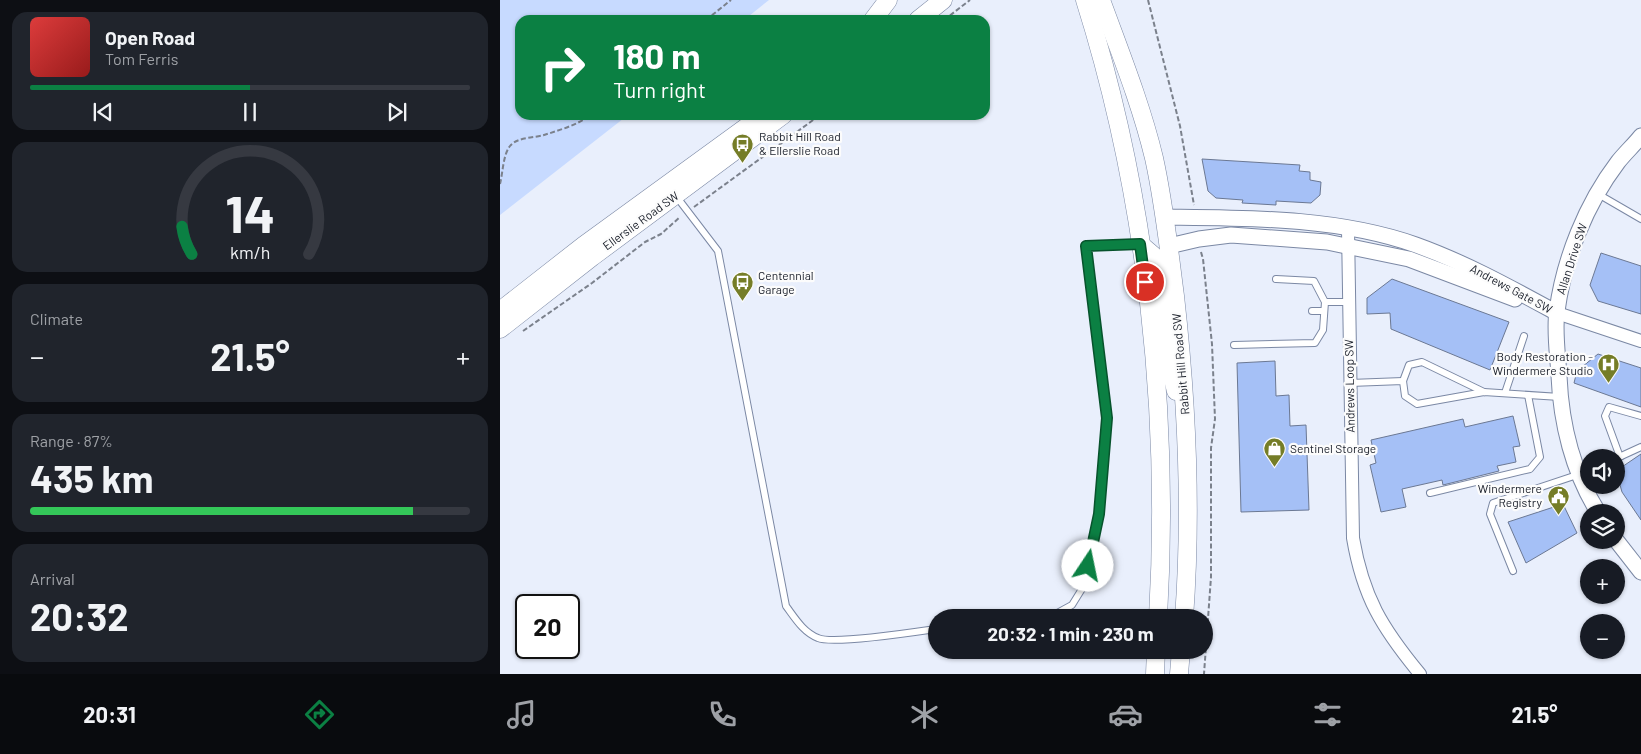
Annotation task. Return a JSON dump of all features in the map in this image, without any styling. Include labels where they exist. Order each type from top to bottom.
[{"type":"main road","points":[[877,15],[888,0]]},
{"type":"main road","points":[[924,15],[943,0]]},
{"type":"main road","points":[[1073,0],[1093,28]]},
{"type":"main road","name":"Rabbit Hill Road SW","points":[[1085,0],[1113,105],[1140,244],[1153,337],[1160,431],[1162,513],[1158,609]]},
{"type":"main road","name":"Rabbit Hill Road SW","points":[[1101,0],[1145,125],[1154,159],[1169,246],[1182,363],[1185,415],[1187,539],[1184,609]]},
{"type":"main road","name":"Ellerslie Road SW","points":[[500,329],[592,257],[757,120]]},
{"type":"main road","name":"Ellerslie Road SW","points":[[500,311],[584,246],[742,147],[777,120]]},
{"type":"main road","points":[[742,147],[788,120]]},
{"type":"main road","points":[[1140,244],[1155,257],[1173,382],[1185,415]]},
{"type":"main road","points":[[1155,674],[1156,659]]},
{"type":"main road","points":[[1179,674],[1180,659]]},
{"type":"street","name":"Allan Drive SW","points":[[1580,466],[1570,450],[1560,397],[1557,313],[1567,268],[1576,241],[1598,194],[1618,162],[1641,136]]},
{"type":"street","name":"Andrews Gate SW","points":[[1164,217],[1258,219],[1370,232],[1416,245],[1468,265],[1557,313]]},
{"type":"street","name":"Andrews Loop SW","points":[[1348,229],[1352,538],[1364,586],[1373,607],[1389,635],[1420,674]]},
{"type":"street","name":"Andrews Gate SW","points":[[1169,246],[1199,239],[1231,235],[1280,237],[1327,242],[1409,259],[1491,291],[1557,313]]},
{"type":"street","points":[[1557,313],[1641,340]]},
{"type":"street","points":[[1624,549],[1639,565]]},
{"type":"lane","points":[[671,191],[718,252],[786,606],[803,629],[819,639],[840,640],[928,630]]},
{"type":"lane","points":[[1598,194],[1641,219]]},
{"type":"lane","points":[[1066,609],[1072,606],[1085,584],[1099,514],[1107,418],[1086,246],[1140,244]]},
{"type":"lane","points":[[1234,345],[1315,344],[1324,330],[1325,302],[1314,281],[1276,279]]},
{"type":"lane","points":[[1325,302],[1349,302]]},
{"type":"lane","points":[[1312,311],[1324,311]]},
{"type":"lane","points":[[1505,393],[1524,336]]},
{"type":"lane","points":[[1484,392],[1422,362],[1409,365],[1404,381],[1405,396],[1417,404],[1484,392],[1560,397]]},
{"type":"lane","points":[[1350,384],[1404,381]]},
{"type":"lane","points":[[1430,493],[1530,469],[1540,457],[1528,395]]},
{"type":"lane","points":[[1615,449],[1605,416],[1609,407],[1641,416]]},
{"type":"lane","points":[[1625,455],[1641,447]]},
{"type":"lane","points":[[1513,571],[1490,514],[1493,503],[1580,474]]},
{"type":"path","points":[[712,15],[731,0]]},
{"type":"path","points":[[950,15],[970,0]]},
{"type":"path","points":[[1148,0],[1180,126],[1196,217]]},
{"type":"path","points":[[500,184],[507,151],[512,144],[520,140],[566,128],[584,120]]},
{"type":"path","points":[[708,197],[813,120]]},
{"type":"path","points":[[516,336],[645,242],[661,234],[669,226]]},
{"type":"path","points":[[1199,239],[1203,259],[1212,344],[1214,419],[1211,448],[1211,577],[1204,674]]},
{"type":"shaded area","points":[[500,0],[769,0],[750,15],[515,15],[515,120],[622,120],[500,215]]},
{"type":"building","points":[[1202,159],[1300,165],[1299,171],[1310,172],[1310,180],[1321,182],[1320,195],[1311,203],[1276,201],[1276,205],[1242,203],[1243,200],[1216,198],[1208,191]]},
{"type":"building","points":[[1601,253],[1641,266],[1641,314],[1598,301],[1590,285]]},
{"type":"building","points":[[1392,279],[1509,322],[1490,370],[1391,329],[1390,313],[1367,314],[1367,298]]},
{"type":"building","points":[[1598,354],[1641,368],[1641,407],[1574,383],[1577,371]]},
{"type":"building","name":"Sentinel Storage","points":[[1275,361],[1276,396],[1289,395],[1290,426],[1306,425],[1309,510],[1241,512],[1237,363]]},
{"type":"building","points":[[1513,416],[1520,446],[1513,447],[1516,462],[1497,466],[1499,471],[1443,485],[1442,480],[1402,489],[1406,507],[1381,512],[1370,465],[1376,463],[1371,440],[1463,419],[1465,427]]},
{"type":"building","points":[[1641,454],[1641,520],[1623,494],[1625,494],[1625,465]]},
{"type":"building","points":[[1563,504],[1577,533],[1526,563],[1508,522]]},
{"type":"place","name":"Rabbit Hill Road & Ellerslie Road","points":[[743,163]]},
{"type":"place","name":"Centennial Garage","points":[[742,302]]},
{"type":"place","name":"Body Restoration - Windermere Studio","points":[[1609,383]]},
{"type":"place","name":"Sentinel Storage","points":[[1274,468]]},
{"type":"place","name":"Windermere Registry","points":[[1558,515]]},
{"type":"route","points":[[1088,566],[1099,514],[1107,418],[1086,246],[1140,244],[1145,282]]}]
